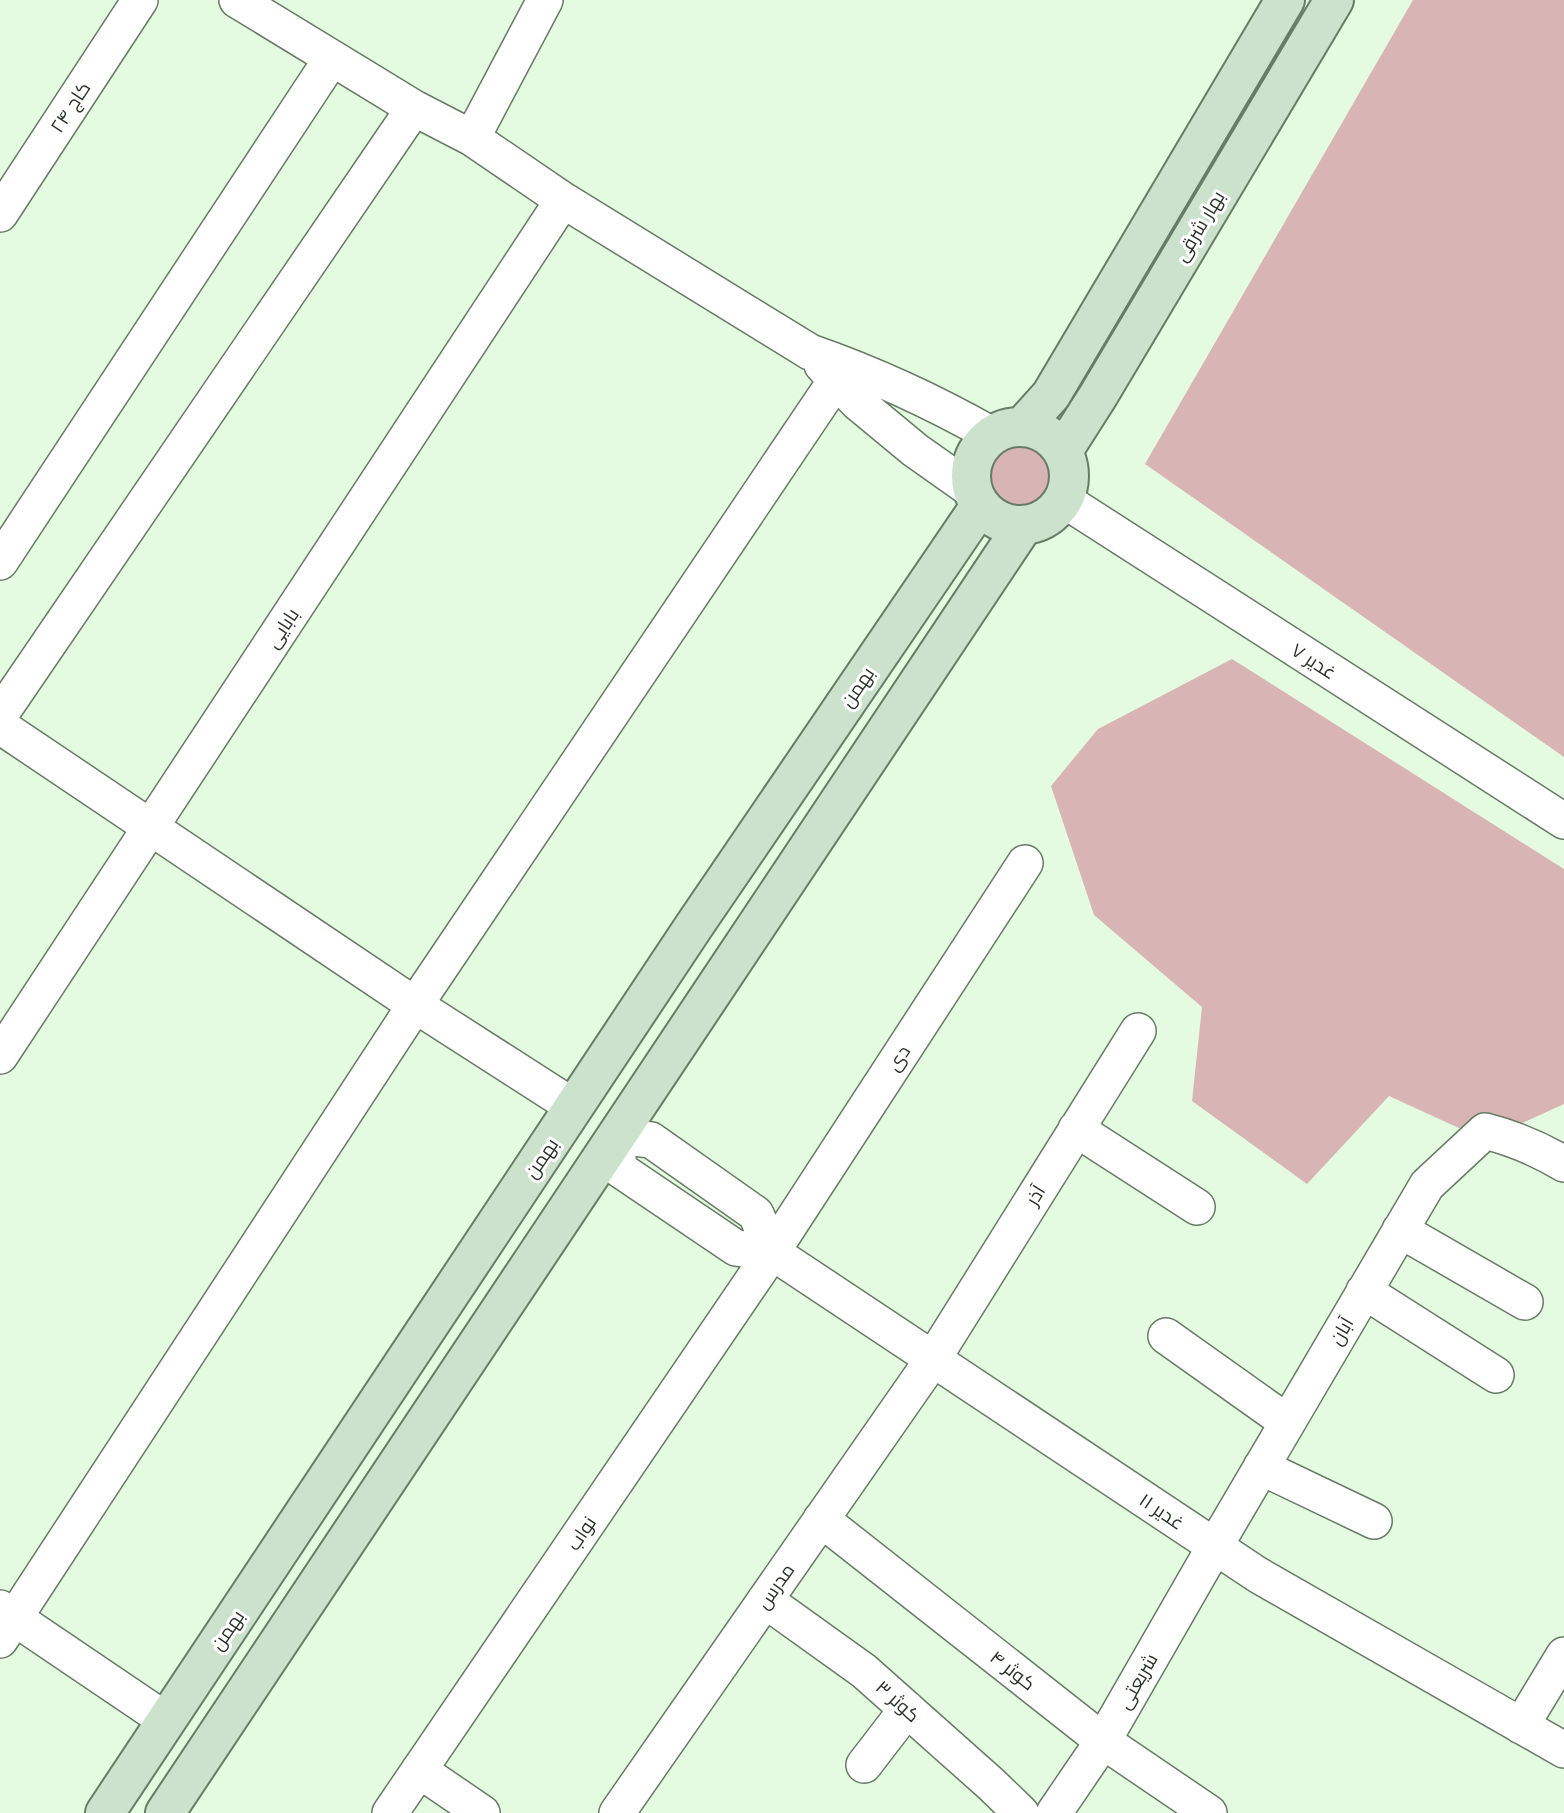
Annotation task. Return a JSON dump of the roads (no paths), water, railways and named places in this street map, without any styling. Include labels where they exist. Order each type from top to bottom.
[{"type":"street","name":"کاج ۲۴","points":[[0,214],[140,0]]},
{"type":"street","points":[[237,0],[414,108],[472,138],[563,200],[810,352],[952,412],[1007,430],[1038,430],[1053,438],[1063,451],[1069,467],[1069,484],[1064,500],[1053,513],[1040,522],[1023,526],[1006,524],[991,517],[976,498],[857,402],[810,352]]},
{"type":"street","points":[[472,138],[545,0]]},
{"type":"street","points":[[976,498],[971,476],[973,460],[981,446],[1007,430],[1051,395],[1285,0]]},
{"type":"street","name":"بهار شرقی","points":[[1063,451],[1334,0]]},
{"type":"street","points":[[0,562],[332,58]]},
{"type":"street","points":[[0,715],[414,108]]},
{"type":"street","name":"بابایی","points":[[0,1056],[563,200]]},
{"type":"street","points":[[167,1721],[5,1622],[415,1005],[836,380]]},
{"type":"street","name":"بهمن","points":[[105,1813],[976,498]]},
{"type":"street","name":"غدیر ۷","points":[[1064,500],[1564,821]]},
{"type":"street","points":[[166,1813],[1023,526]]},
{"type":"street","points":[[0,726],[415,1005],[616,1136],[619,1169],[736,1248],[772,1252]]},
{"type":"street","name":"دی","points":[[772,1252],[1025,863]]},
{"type":"street","name":"آذر","points":[[933,1359],[1138,1031]]},
{"type":"street","points":[[1076,1129],[1196,1207]]},
{"type":"street","name":"آبان","points":[[1215,1546],[1427,1185],[1485,1131],[1508,1137],[1564,1164]]},
{"type":"street","points":[[1400,1230],[1525,1302]]},
{"type":"street","name":"غدیر ۱۱","points":[[772,1252],[1258,1575],[1564,1751]]},
{"type":"street","name":"نواب","points":[[390,1813],[772,1252]]},
{"type":"street","points":[[1364,1291],[1496,1375]]},
{"type":"street","points":[[1166,1336],[1287,1422]]},
{"type":"street","name":"مدرس","points":[[617,1813],[933,1359]]},
{"type":"street","points":[[1261,1467],[1374,1521]]},
{"type":"street","name":"کوثر ۴","points":[[821,1519],[1103,1741],[1209,1813]]},
{"type":"street","name":"شریعتی","points":[[1054,1813],[1103,1741],[1215,1546]]},
{"type":"street","name":"کوثر ۳","points":[[765,1600],[864,1671],[1021,1813]]},
{"type":"street","points":[[1521,1726],[1564,1655]]},
{"type":"street","points":[[864,1765],[907,1709]]},
{"type":"street","points":[[419,1770],[482,1813]]}]
